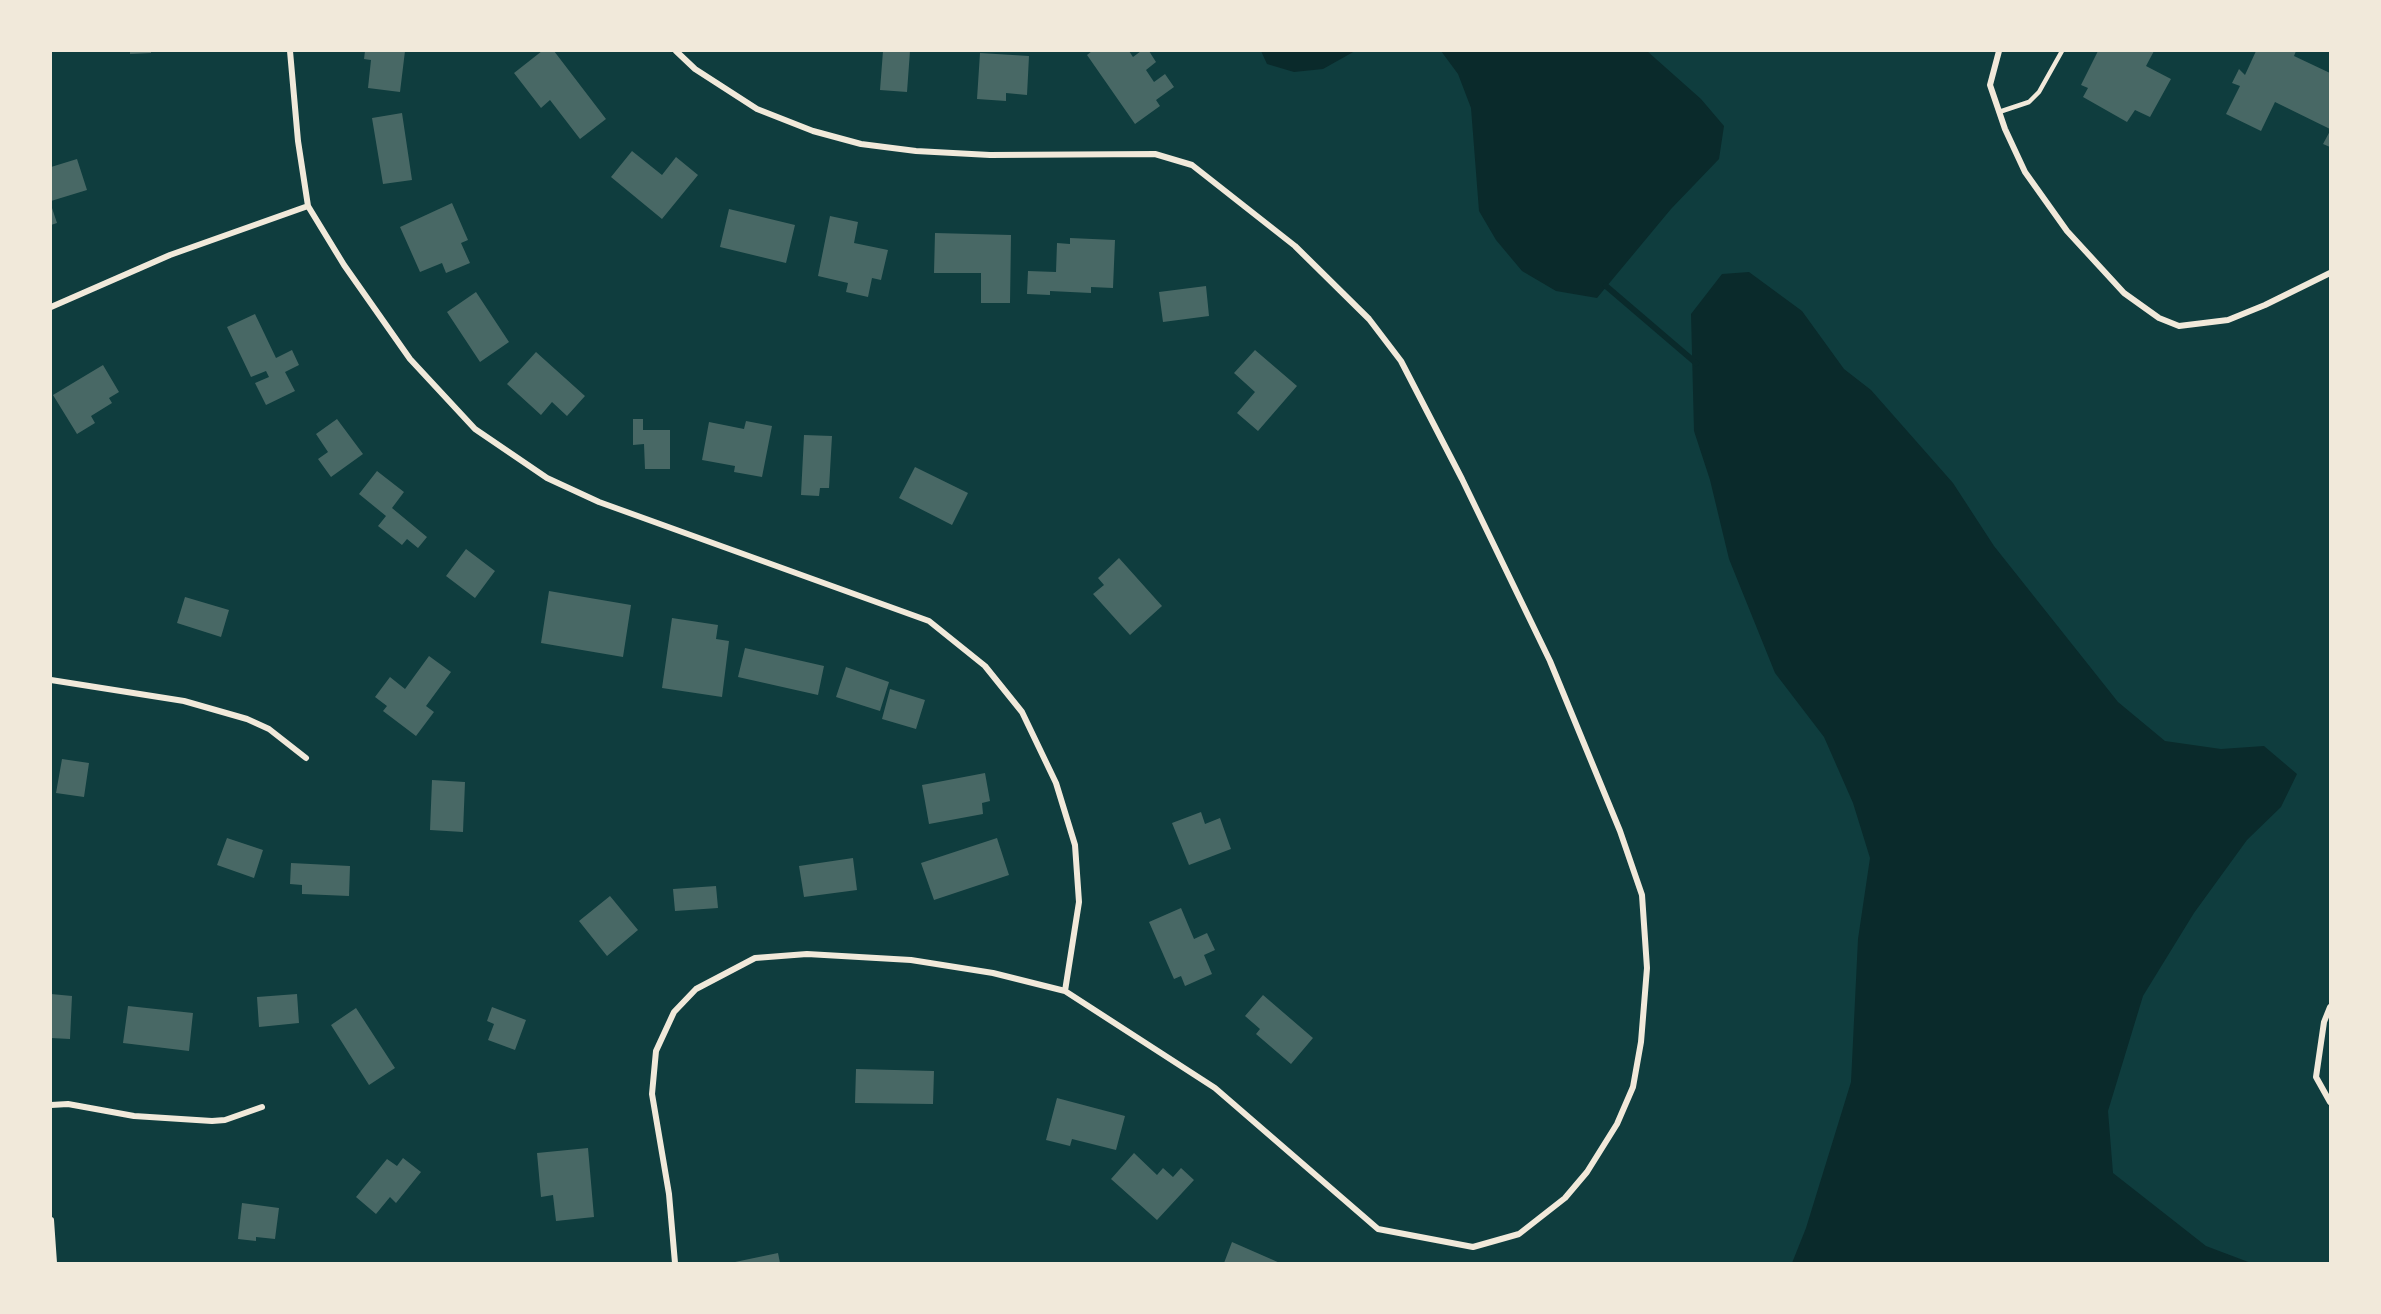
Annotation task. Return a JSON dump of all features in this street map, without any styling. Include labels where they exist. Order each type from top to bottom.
[{"type":"street","points":[[290,51],[298,141],[308,206],[344,265],[410,359],[475,429],[547,478],[599,502],[929,621],[985,666],[1022,712],[1056,783],[1075,845],[1079,902],[1065,990]]},
{"type":"street","points":[[675,1263],[669,1194],[652,1094],[656,1051],[674,1012],[696,989],[755,958],[807,954],[911,960],[993,973],[1065,990],[1215,1088],[1378,1229],[1473,1247],[1519,1234],[1565,1198],[1587,1172],[1617,1124],[1633,1088],[1641,1042],[1647,968],[1641,895],[1620,831],[1550,661],[1462,479],[1401,361],[1369,319],[1295,246],[1192,165],[1155,154],[990,155],[916,151],[861,144],[813,131],[757,109],[694,69],[676,51]]},
{"type":"street","points":[[1999,51],[1989,85],[2025,172],[2067,231],[2124,293],[2159,318],[2179,326],[2228,320],[2330,273]]},
{"type":"street","points":[[51,307],[170,255],[308,206]]},
{"type":"street","points":[[51,680],[184,700],[247,719],[269,729],[306,759]]},
{"type":"street","points":[[2330,1007],[2324,1022],[2316,1077],[2330,1102]]},
{"type":"street","points":[[51,1105],[68,1104],[134,1116],[212,1121],[240,1116],[262,1107]]},
{"type":"street","points":[[51,1220],[54,1263]]},
{"type":"lane","points":[[1999,112],[2029,102],[2039,92],[2062,51]]},
{"type":"water","points":[[1261,51],[1355,51],[1323,69],[1294,72],[1267,64]]},
{"type":"water","points":[[1441,51],[1647,51],[1701,99],[1724,126],[1719,159],[1671,209],[1597,298],[1556,291],[1522,271],[1496,240],[1479,211],[1471,108],[1458,74]]},
{"type":"water","points":[[1749,272],[1802,311],[1844,369],[1871,390],[1953,483],[1994,546],[2118,702],[2165,741],[2221,749],[2264,746],[2297,774],[2281,807],[2247,840],[2194,913],[2143,996],[2108,1111],[2113,1173],[2206,1246],[2251,1263],[1792,1263],[1806,1228],[1851,1082],[1858,939],[1870,858],[1853,803],[1824,737],[1775,673],[1729,559],[1710,480],[1694,431],[1691,314],[1722,274]]},
{"type":"building","points":[[130,51],[151,51],[151,53],[130,54]]},
{"type":"building","points":[[365,51],[405,51],[400,92],[368,88],[371,60],[364,59]]},
{"type":"building","points":[[542,51],[554,51],[606,119],[580,139],[550,100],[541,108],[514,73]]},
{"type":"building","points":[[883,51],[910,51],[907,92],[880,90]]},
{"type":"building","points":[[1092,51],[1129,51],[1133,57],[1141,51],[1149,51],[1156,62],[1146,70],[1154,82],[1165,74],[1174,87],[1156,100],[1160,106],[1135,124],[1087,55]]},
{"type":"building","points":[[2098,51],[2154,51],[2146,66],[2171,79],[2150,117],[2135,110],[2127,122],[2083,97],[2088,88],[2081,85]]},
{"type":"building","points":[[2256,51],[2296,51],[2294,56],[2330,73],[2330,129],[2275,102],[2261,131],[2226,114],[2240,86],[2232,83],[2239,69],[2245,75]]},
{"type":"building","points":[[980,53],[1029,56],[1027,95],[1006,93],[1006,101],[977,99]]},
{"type":"building","points":[[402,113],[412,180],[383,184],[372,118]]},
{"type":"building","points":[[2330,131],[2330,147],[2323,144]]},
{"type":"building","points":[[632,151],[662,175],[676,157],[698,175],[662,219],[611,177]]},
{"type":"building","points":[[77,159],[87,190],[51,201],[51,167]]},
{"type":"building","points":[[452,203],[468,240],[461,243],[470,263],[446,273],[442,263],[420,272],[400,227]]},
{"type":"building","points":[[51,205],[57,223],[51,225]]},
{"type":"building","points":[[729,209],[795,225],[786,263],[720,247]]},
{"type":"building","points":[[830,216],[858,222],[854,243],[888,250],[881,280],[872,278],[868,297],[846,292],[848,283],[818,276]]},
{"type":"building","points":[[935,233],[1011,235],[1010,303],[981,303],[981,273],[934,273]]},
{"type":"building","points":[[1070,238],[1115,240],[1113,288],[1091,287],[1091,293],[1050,291],[1050,295],[1027,294],[1028,271],[1056,272],[1057,243],[1070,244]]},
{"type":"building","points":[[1206,286],[1209,316],[1163,322],[1159,292]]},
{"type":"building","points":[[476,292],[509,342],[480,362],[447,312]]},
{"type":"building","points":[[255,314],[276,358],[292,350],[299,365],[285,372],[295,391],[266,405],[255,383],[269,377],[266,371],[251,377],[227,327]]},
{"type":"building","points":[[1255,350],[1297,386],[1258,431],[1237,413],[1255,392],[1234,373]]},
{"type":"building","points":[[536,352],[585,396],[567,416],[552,402],[541,415],[507,384]]},
{"type":"building","points":[[103,365],[119,392],[109,398],[112,403],[91,416],[95,423],[77,434],[53,395]]},
{"type":"building","points":[[337,419],[363,454],[331,477],[318,459],[328,452],[316,434]]},
{"type":"building","points":[[633,419],[643,419],[643,430],[670,430],[670,469],[645,469],[644,444],[633,445]]},
{"type":"building","points":[[746,421],[772,426],[762,477],[734,472],[735,466],[702,460],[709,422],[744,429]]},
{"type":"building","points":[[804,435],[832,436],[829,488],[820,488],[819,496],[801,495]]},
{"type":"building","points":[[915,467],[968,493],[952,525],[899,498]]},
{"type":"building","points":[[377,471],[404,492],[392,508],[427,537],[418,548],[407,539],[402,545],[378,526],[386,516],[359,494]]},
{"type":"building","points":[[466,549],[495,571],[475,598],[446,576]]},
{"type":"building","points":[[1119,558],[1162,606],[1130,635],[1093,594],[1104,585],[1098,578]]},
{"type":"building","points":[[549,591],[631,605],[623,657],[541,643]]},
{"type":"building","points":[[185,597],[229,610],[221,637],[177,623]]},
{"type":"building","points":[[672,618],[718,625],[716,639],[729,641],[722,697],[662,688]]},
{"type":"building","points":[[745,648],[824,666],[818,695],[738,677]]},
{"type":"building","points":[[429,656],[451,672],[426,706],[434,712],[416,736],[383,711],[387,706],[375,697],[390,677],[405,689]]},
{"type":"building","points":[[846,667],[889,682],[880,711],[836,697]]},
{"type":"building","points":[[890,689],[925,700],[916,729],[882,719]]},
{"type":"building","points":[[62,759],[89,763],[84,797],[56,793]]},
{"type":"building","points":[[985,773],[990,801],[982,803],[983,814],[929,824],[922,785]]},
{"type":"building","points":[[432,780],[465,782],[463,832],[430,830]]},
{"type":"building","points":[[1201,812],[1205,824],[1220,818],[1231,849],[1189,865],[1172,823]]},
{"type":"building","points":[[227,838],[263,850],[254,878],[217,865]]},
{"type":"building","points":[[997,838],[1009,875],[934,900],[921,863]]},
{"type":"building","points":[[853,858],[857,890],[804,897],[799,866]]},
{"type":"building","points":[[291,863],[350,866],[349,896],[302,894],[302,885],[290,884]]},
{"type":"building","points":[[716,886],[718,908],[675,911],[673,889]]},
{"type":"building","points":[[610,896],[638,930],[607,956],[579,921]]},
{"type":"building","points":[[1181,908],[1194,939],[1207,933],[1215,950],[1204,955],[1212,974],[1185,986],[1181,976],[1174,979],[1149,922]]},
{"type":"building","points":[[51,994],[72,996],[70,1039],[51,1038]]},
{"type":"building","points":[[297,994],[299,1023],[259,1027],[257,997]]},
{"type":"building","points":[[1263,995],[1313,1038],[1291,1064],[1256,1034],[1260,1029],[1245,1016]]},
{"type":"building","points":[[128,1006],[193,1013],[189,1051],[123,1043]]},
{"type":"building","points":[[492,1007],[526,1020],[515,1050],[488,1040],[494,1024],[487,1021]]},
{"type":"building","points":[[356,1008],[395,1068],[369,1085],[331,1025]]},
{"type":"building","points":[[856,1069],[934,1071],[933,1104],[855,1103]]},
{"type":"building","points":[[1057,1098],[1125,1116],[1116,1150],[1072,1139],[1070,1146],[1046,1140]]},
{"type":"building","points":[[588,1148],[594,1217],[556,1221],[553,1195],[541,1197],[537,1153]]},
{"type":"building","points":[[1134,1153],[1157,1175],[1163,1168],[1173,1177],[1181,1168],[1194,1180],[1157,1220],[1111,1179]]},
{"type":"building","points":[[403,1158],[421,1172],[396,1203],[390,1197],[376,1214],[356,1197],[387,1159],[397,1166]]},
{"type":"building","points":[[242,1203],[279,1208],[275,1239],[256,1237],[256,1241],[238,1239]]},
{"type":"building","points":[[1232,1242],[1280,1263],[1224,1263]]},
{"type":"building","points":[[778,1253],[780,1263],[735,1263],[735,1262]]},
{"type":"waterway","points":[[1606,286],[1696,363]]}]
